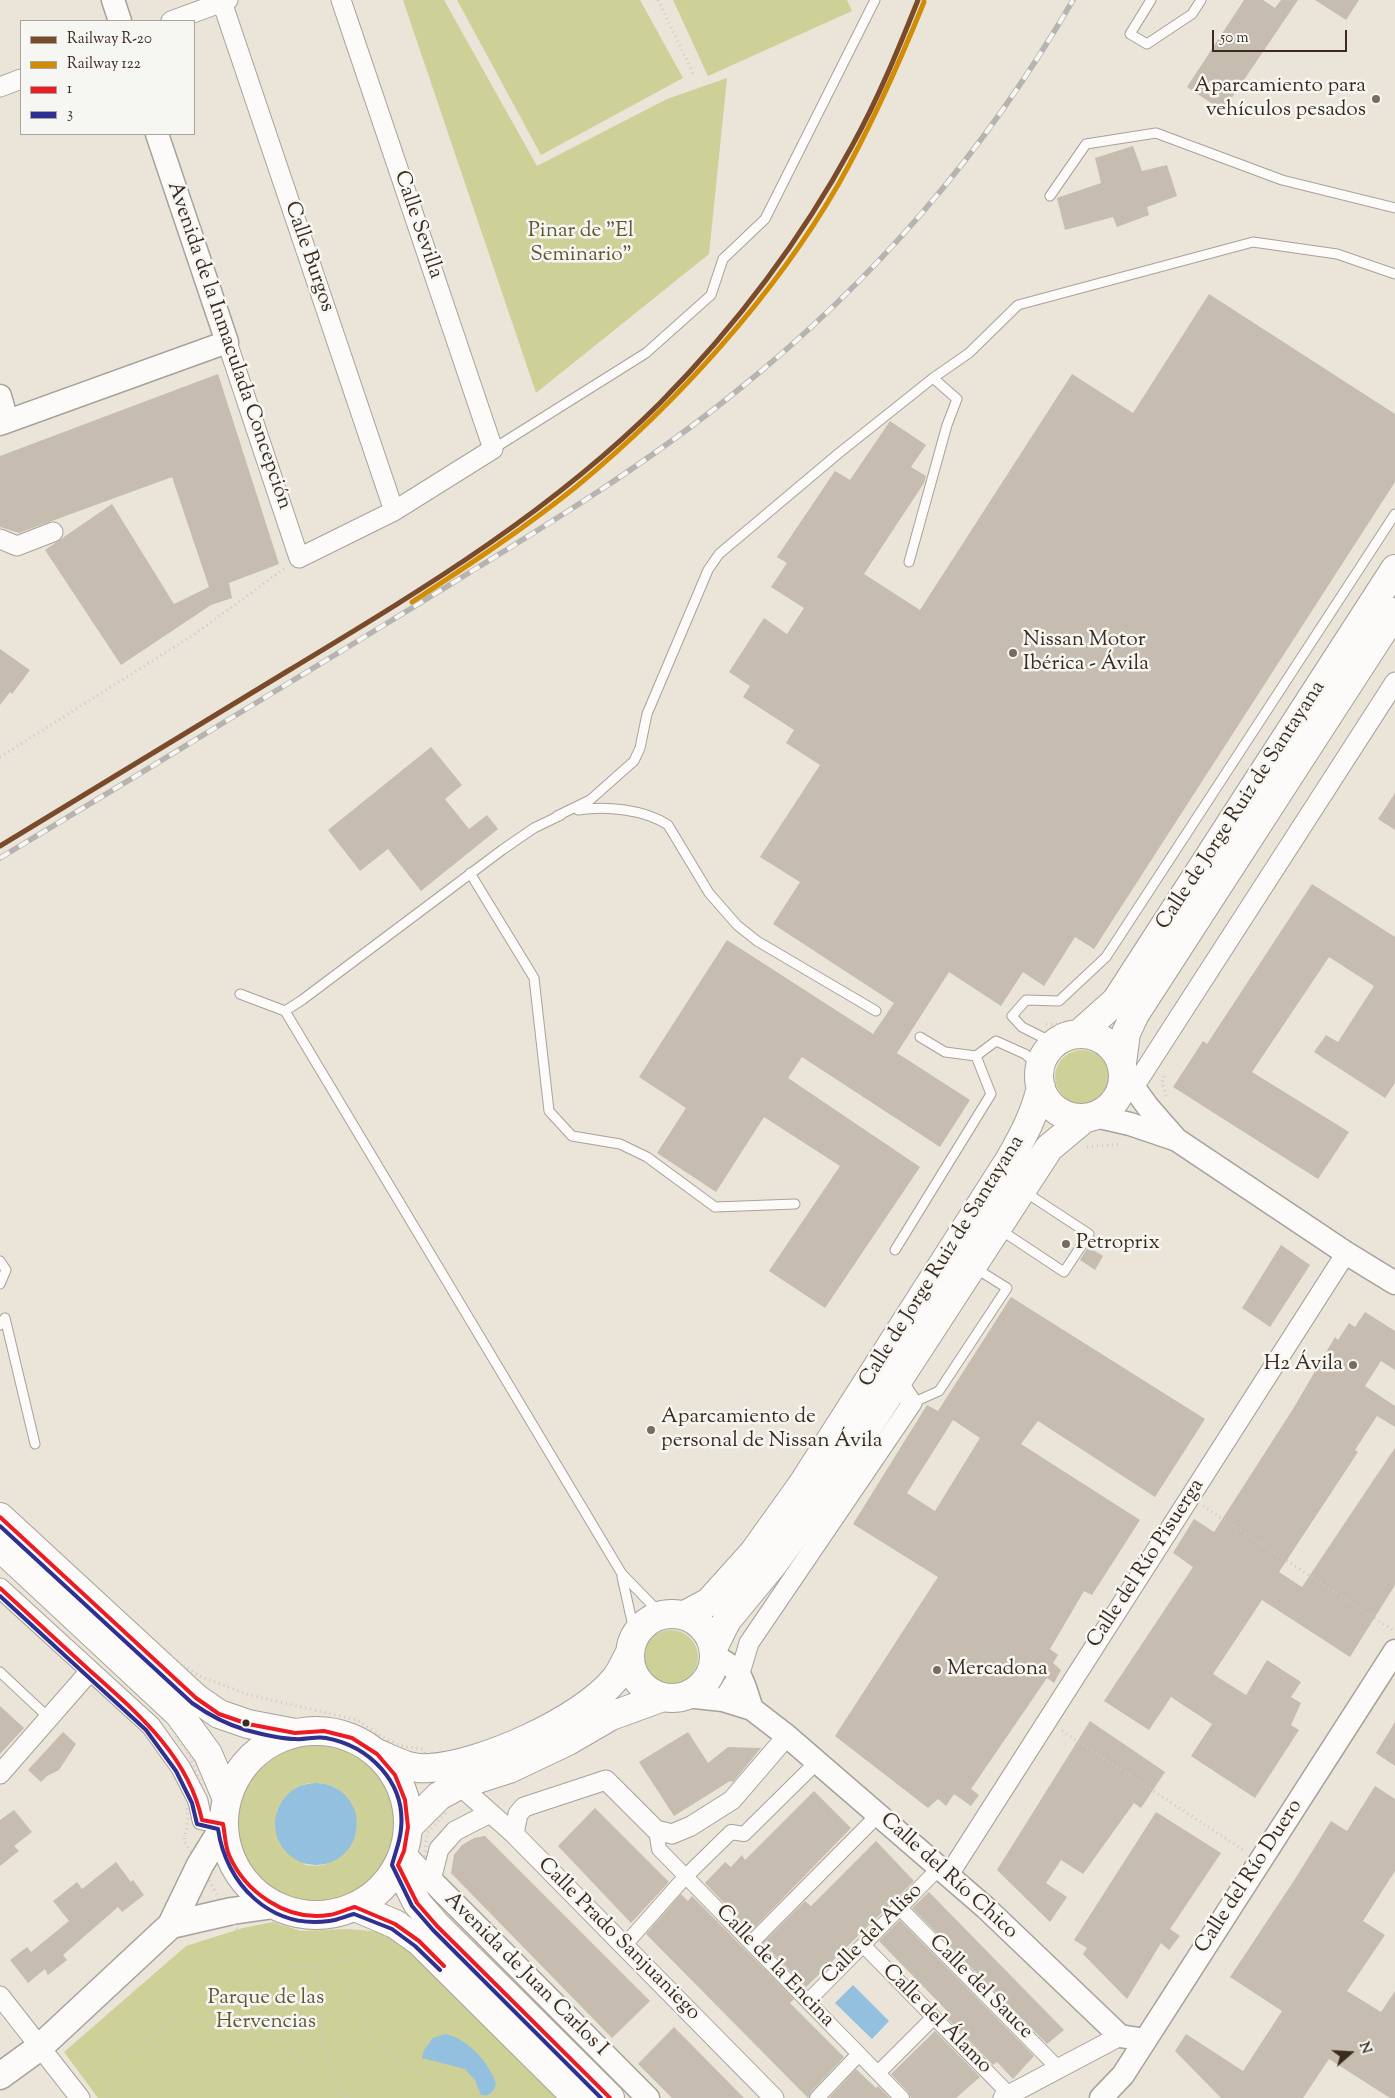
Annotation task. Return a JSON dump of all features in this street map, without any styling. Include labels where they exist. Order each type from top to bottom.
[{"type":"highway","name":"Calle de Jorge Ruiz de Santayana","points":[[377,1754],[409,1767],[428,1769],[452,1765],[502,1750],[568,1719],[600,1695],[616,1678],[632,1644],[651,1618],[673,1614],[709,1602],[754,1552],[802,1485],[1010,1159],[1030,1122],[1037,1104],[1045,1054],[1116,1001],[1395,569]]},
{"type":"highway","name":"Calle de Jorge Ruiz de Santayana","points":[[225,1816],[230,1858],[248,1886],[274,1905],[300,1914],[328,1915],[355,1907],[380,1890],[413,1859],[449,1790],[509,1769],[568,1741],[611,1716],[696,1691],[705,1683],[711,1674],[715,1651],[727,1620],[774,1563],[822,1498],[1049,1148],[1090,1117],[1107,1110],[1124,1081],[1126,1033],[1135,1014],[1395,612]]},
{"type":"highway","points":[[1066,1038],[1092,1035],[1105,1041],[1115,1050],[1124,1081]]},
{"type":"highway","points":[[1040,1078],[1047,1100],[1057,1111],[1070,1117],[1090,1117]]},
{"type":"highway","points":[[0,1517],[154,1674],[208,1754],[225,1816]]},
{"type":"highway","points":[[0,1547],[154,1674],[196,1698],[219,1714],[248,1724],[295,1733],[324,1731],[333,1733],[352,1738],[377,1754],[395,1775],[405,1800],[413,1859]]},
{"type":"highway","points":[[673,1614],[698,1622],[708,1632],[715,1651]]},
{"type":"highway","points":[[632,1644],[631,1665],[635,1676],[652,1693],[675,1697]]},
{"type":"highway","points":[[225,1816],[241,1769],[264,1746],[295,1733]]},
{"type":"highway","name":"Avenida de Juan Carlos I","points":[[413,1859],[417,1903],[437,1926],[610,2098]]},
{"type":"highway","points":[[355,1907],[395,1924],[420,1941],[577,2098]]},
{"type":"main road","points":[[0,2076],[40,2047],[171,1925],[225,1816]]},
{"type":"main road","points":[[171,1925],[227,1912],[274,1905]]},
{"type":"street","points":[[113,0],[120,20]]},
{"type":"street","name":"Calle Sevilla","points":[[341,0],[493,449]]},
{"type":"street","points":[[174,20],[225,1]]},
{"type":"street","name":"Calle Burgos","points":[[225,1],[394,511]]},
{"type":"street","points":[[0,87],[20,79]]},
{"type":"street","name":"Avenida de la Inmaculada Concepción","points":[[157,135],[299,558]]},
{"type":"street","points":[[0,396],[3,423],[227,342]]},
{"type":"street","points":[[299,558],[394,511],[493,449]]},
{"type":"street","points":[[0,539],[17,546],[53,532]]},
{"type":"street","name":"Calle de Jorge Ruiz de Santayana","points":[[1124,1081],[1395,682]]},
{"type":"street","points":[[1124,1081],[1177,1140],[1346,1253],[1395,1283]]},
{"type":"street","points":[[1090,1117],[1130,1124],[1177,1140]]},
{"type":"street","name":"Calle del Río Pisuerga","points":[[944,1872],[1047,1721],[1346,1253]]},
{"type":"street","name":"Calle de Jorge Ruiz de Santayana","points":[[897,1381],[912,1403]]},
{"type":"street","points":[[723,1700],[740,1673],[749,1644],[912,1403]]},
{"type":"street","points":[[0,1588],[151,1726],[181,1768],[198,1801],[202,1820],[225,1816]]},
{"type":"street","points":[[715,1651],[740,1673],[752,1709]]},
{"type":"street","name":"Calle del Río Duero","points":[[1101,2098],[1124,2076],[1145,2040],[1395,1651]]},
{"type":"street","points":[[0,1774],[90,1671]]},
{"type":"street","name":"Calle del Río Chico","points":[[675,1697],[723,1700],[752,1709],[787,1736],[986,1908],[1120,2036]]},
{"type":"street","points":[[514,1834],[518,1814],[524,1807],[606,1780],[656,1830],[672,1834],[691,1826],[732,1800],[787,1736]]},
{"type":"street","points":[[623,1947],[686,1876],[731,1832],[744,1834],[817,1762]]},
{"type":"street","name":"Calle Prado Sanjuaniego","points":[[449,1790],[490,1813],[514,1834],[623,1947],[774,2098]]},
{"type":"street","points":[[413,1859],[439,1848],[455,1831],[490,1813]]},
{"type":"street","points":[[751,1944],[878,1815]]},
{"type":"street","name":"Calle de la Encina","points":[[656,1830],[659,1849],[902,2098]]},
{"type":"street","name":"Avenida de Juan Carlos I","points":[[413,1859],[648,2098]]},
{"type":"street","name":"Calle del Aliso","points":[[808,2001],[900,1908],[944,1872]]},
{"type":"street","name":"Calle del Sauce","points":[[900,1908],[1059,2069]]},
{"type":"street","name":"Calle del Álamo","points":[[863,1946],[934,2017],[1006,2096]]},
{"type":"street","points":[[0,1996],[80,2098]]},
{"type":"street","points":[[878,2073],[934,2017]]},
{"type":"street","points":[[1006,2096],[1120,2036],[1145,2040]]},
{"type":"street","points":[[817,2098],[859,2054]]},
{"type":"lane","points":[[493,449],[646,353],[711,295],[723,259],[765,219],[875,0]]},
{"type":"lane","points":[[1151,0],[1130,34],[1147,44],[1192,14],[1201,0]]},
{"type":"lane","points":[[1050,196],[1086,144],[1156,133],[1282,180],[1395,208]]},
{"type":"lane","points":[[285,1011],[470,873],[534,828],[590,800],[634,761],[640,748],[647,714],[708,570],[720,554],[832,459],[933,378],[968,353],[1018,305],[1253,242],[1337,254],[1395,274]]},
{"type":"lane","points":[[909,562],[947,425],[957,399],[933,378]]},
{"type":"lane","points":[[1066,1038],[1022,1027],[1012,1016],[1026,1000],[1059,1001],[1106,957],[1395,514]]},
{"type":"lane","points":[[557,816],[578,810],[607,808],[661,820],[672,831],[709,893],[737,925],[757,940],[876,1011]]},
{"type":"lane","points":[[470,873],[534,978],[550,1111],[572,1136],[620,1144],[647,1157],[715,1207],[795,1204]]},
{"type":"lane","points":[[240,994],[285,1011],[622,1574],[673,1614]]},
{"type":"lane","points":[[920,1037],[945,1052],[976,1056],[996,1041],[1025,1054],[1040,1078]]},
{"type":"lane","points":[[895,1250],[991,1094],[976,1056]]},
{"type":"lane","points":[[996,1227],[1064,1272],[1089,1234],[1021,1190]]},
{"type":"lane","points":[[0,1261],[6,1270],[0,1284]]},
{"type":"lane","points":[[912,1403],[939,1391],[1006,1288],[971,1266]]},
{"type":"lane","points":[[0,1325],[5,1318],[35,1444]]},
{"type":"lane","points":[[622,1574],[632,1644]]},
{"type":"lane","points":[[0,1672],[49,1718]]},
{"type":"path","points":[[658,0],[693,73]]},
{"type":"path","points":[[0,757],[195,634],[299,558]]},
{"type":"path","points":[[1190,1497],[1395,1632]]},
{"type":"path","points":[[171,1657],[199,1676],[250,1695],[357,1720],[384,1738],[401,1746],[423,1749],[428,1769],[449,1790],[446,1813],[427,1833],[413,1859],[424,1894],[374,1947],[343,1960],[310,1969],[285,1965],[260,1952],[237,1930],[184,1841],[188,1820],[187,1802],[198,1801],[206,1797],[190,1756],[165,1718],[137,1691],[171,1657]]},
{"type":"path","points":[[1047,1721],[1260,1861]]},
{"type":"path","points":[[318,1967],[322,2044],[347,2098]]},
{"type":"path","points":[[346,1981],[363,2019],[393,2060],[414,2068],[432,2081],[444,2098]]},
{"type":"path","points":[[105,2098],[128,2054],[171,2023],[206,2017],[288,2043],[315,2081],[347,2098]]},
{"type":"green space","name":"Pinar de \"El Seminario\"","points":[[403,0],[444,0],[537,166],[667,99],[727,78],[709,254],[536,393]]},
{"type":"green space","points":[[457,0],[640,0],[683,78],[541,155]]},
{"type":"green space","points":[[673,0],[847,0],[852,11],[708,76]]},
{"type":"green space","points":[[1077,1050],[1087,1050],[1097,1054],[1105,1062],[1109,1077],[1105,1092],[1097,1100],[1087,1104],[1077,1104],[1067,1100],[1059,1092],[1055,1082],[1055,1072],[1059,1062],[1067,1054]]},
{"type":"green space","points":[[671,1630],[681,1632],[690,1638],[696,1647],[698,1657],[696,1667],[690,1676],[681,1682],[671,1684],[661,1682],[652,1676],[646,1667],[644,1657],[646,1647],[652,1638],[661,1632]]},
{"type":"green space","points":[[323,1745],[348,1752],[362,1760],[373,1771],[383,1783],[389,1798],[394,1828],[386,1859],[378,1872],[367,1882],[355,1891],[341,1897],[313,1901],[288,1896],[267,1883],[250,1864],[241,1841],[238,1817],[245,1792],[261,1769],[273,1759],[291,1749]],"holes":[[[308,1783],[328,1785],[339,1790],[348,1800],[357,1820],[356,1833],[353,1839],[336,1858],[324,1865],[305,1865],[277,1810],[286,1797],[294,1790]]]},
{"type":"green space","name":"Parque de las Hervencias","points":[[273,1922],[301,1931],[348,1929],[383,1932],[415,1954],[558,2098],[98,2098],[64,2052],[186,1946],[243,1928]]},
{"type":"water","points":[[308,1783],[324,1783],[339,1790],[350,1801],[357,1816],[354,1840],[345,1853],[324,1865],[308,1865],[293,1858],[282,1847],[275,1832],[275,1816],[282,1801],[293,1790]]},
{"type":"water","points":[[853,1985],[889,2021],[872,2039],[835,2003]]},
{"type":"water","points":[[445,2034],[453,2036],[469,2046],[483,2060],[496,2084],[491,2093],[481,2095],[475,2080],[465,2069],[422,2058],[424,2050],[433,2038]]},
{"type":"building","points":[[1244,0],[1263,0],[1275,8],[1281,0],[1298,0],[1223,111],[1187,87]]},
{"type":"building","points":[[1315,0],[1359,0],[1346,20]]},
{"type":"building","points":[[1133,146],[1142,171],[1167,165],[1177,196],[1147,207],[1149,215],[1117,227],[1113,217],[1065,230],[1057,198],[1101,183],[1095,158]]},
{"type":"building","name":"Nissan Motor Ibérica - Ávila","points":[[1209,294],[1395,414],[1395,482],[1094,949],[1075,937],[1044,986],[1023,972],[1001,1006],[949,972],[897,1053],[970,1100],[940,1147],[802,1057],[788,1078],[920,1167],[825,1308],[769,1271],[840,1166],[764,1117],[716,1192],[657,1153],[686,1108],[639,1077],[727,940],[873,1034],[894,1003],[773,924],[800,882],[760,857],[820,765],[786,743],[794,730],[743,697],[750,686],[729,672],[764,618],[787,634],[804,608],[771,587],[787,563],[777,557],[835,471],[850,480],[890,421],[926,445],[911,467],[926,476],[924,483],[864,574],[920,610],[1072,374],[1133,413]]},
{"type":"building","points":[[218,374],[279,564],[229,583],[232,598],[211,605],[121,665],[45,550],[112,504],[174,604],[209,587],[172,477],[19,533],[0,527],[0,456]]},
{"type":"building","points":[[0,649],[30,670],[12,694],[10,692],[0,705]]},
{"type":"building","points":[[431,747],[462,785],[445,799],[469,829],[487,815],[498,829],[421,891],[388,849],[360,871],[328,830]]},
{"type":"building","points":[[1395,793],[1395,830],[1378,819]]},
{"type":"building","points":[[1312,884],[1395,937],[1395,1083],[1385,1098],[1314,1052],[1326,1035],[1338,1042],[1374,986],[1329,957],[1252,1072],[1349,1132],[1318,1179],[1173,1087],[1203,1041],[1207,1044]]},
{"type":"building","points":[[1281,1245],[1310,1265],[1270,1327],[1242,1308]]},
{"type":"building","points":[[1088,1247],[1103,1256],[1095,1270],[1080,1260]]},
{"type":"building","points":[[1011,1297],[1205,1419],[1155,1497],[1038,1421],[1021,1444],[1140,1520],[1092,1595],[1084,1591],[1050,1649],[1058,1655],[1053,1663],[1061,1670],[1054,1683],[1047,1678],[971,1789],[979,1795],[971,1806],[954,1794],[946,1806],[938,1799],[928,1808],[835,1736],[938,1577],[853,1524],[927,1405],[938,1411]],"holes":[[[953,1420],[980,1438],[935,1511],[907,1493]]]},
{"type":"building","points":[[1365,1312],[1395,1331],[1395,1370],[1381,1361],[1365,1386],[1395,1406],[1395,1427],[1377,1416],[1355,1450],[1358,1452],[1279,1572],[1302,1587],[1395,1448],[1395,1585],[1350,1657],[1262,1600],[1213,1674],[1246,1695],[1267,1660],[1301,1682],[1291,1697],[1301,1703],[1291,1725],[1299,1730],[1255,1798],[1191,1756],[1212,1724],[1171,1697],[1149,1730],[1104,1701],[1193,1567],[1173,1553],[1194,1519],[1214,1532],[1293,1409],[1335,1337],[1338,1340],[1349,1323],[1355,1327]]},
{"type":"building","points":[[0,1706],[24,1728],[0,1754]]},
{"type":"building","points":[[1090,1721],[1165,1772],[1141,1808],[1134,1803],[1083,1874],[1061,1860],[1046,1883],[1067,1897],[1050,1922],[997,1870]]},
{"type":"building","points":[[1395,1722],[1395,1766],[1376,1753]]},
{"type":"building","points":[[63,1732],[76,1744],[59,1770],[47,1776],[41,1782],[28,1770]]},
{"type":"building","points":[[688,1732],[708,1763],[728,1747],[761,1748],[733,1782],[730,1781],[674,1816],[639,1762]]},
{"type":"building","points":[[1375,1786],[1395,1799],[1395,1871],[1363,1921],[1385,1935],[1347,1991],[1381,2012],[1395,1991],[1395,2098],[1390,2098],[1329,2059],[1303,2098],[1221,2098],[1175,2051],[1186,2034],[1243,2071],[1282,2011],[1230,1977],[1331,1821],[1347,1831]]},
{"type":"building","points":[[814,1791],[851,1828],[751,1931],[705,1883],[725,1862],[731,1867],[742,1855],[745,1860]]},
{"type":"building","points":[[595,1808],[669,1882],[631,1923],[558,1846]]},
{"type":"building","points":[[14,1810],[32,1832],[14,1846],[19,1851],[0,1866],[0,1820]]},
{"type":"building","points":[[1156,1812],[1221,1853],[1170,1929],[1180,1936],[1169,1950],[1161,1943],[1127,1999],[1083,1954],[1087,1948],[1074,1940]]},
{"type":"building","points":[[485,1836],[650,2001],[612,2038],[451,1873],[454,1855],[462,1845],[474,1838]]},
{"type":"building","points":[[876,1841],[914,1881],[806,1987],[763,1943],[805,1901],[811,1906]]},
{"type":"building","points":[[116,1862],[131,1882],[133,1880],[144,1895],[122,1912],[118,1907],[63,1955],[67,1960],[48,1975],[45,1969],[28,1983],[10,1960],[27,1947],[31,1952],[69,1921],[53,1901],[77,1882],[82,1889]]},
{"type":"building","points":[[929,1892],[1064,2030],[1047,2044],[912,1908]]},
{"type":"building","points":[[681,1894],[688,1901],[692,1896],[794,1999],[790,2003],[844,2057],[811,2092],[808,2098],[646,1934]]},
{"type":"building","points":[[900,1920],[1034,2056],[1013,2079],[997,2062],[993,2065],[947,2018],[950,2014],[879,1941]]},
{"type":"building","points":[[674,2027],[744,2098],[672,2098],[638,2064]]},
{"type":"building","points":[[935,2031],[980,2077],[956,2098],[911,2098],[908,2092],[891,2074]]},
{"type":"building","points":[[856,2069],[876,2088],[878,2086],[890,2098],[829,2098]]},
{"type":"railway","points":[[0,858],[523,540],[611,483],[697,422],[738,390],[836,304],[924,211],[1003,110],[1073,0]]},
{"type":"rail line","name":"R-20","points":[[0,846],[437,579],[530,514],[618,443],[688,374],[740,313],[789,249],[832,181],[861,128],[887,74],[918,0]]},
{"type":"rail line","name":"122","points":[[412,602],[476,560],[577,486],[651,420],[721,346],[784,267],[838,185],[884,95],[924,2]]},
{"type":"transit line","name":"1","points":[[0,1517],[196,1698],[219,1714],[248,1724],[295,1733],[324,1731],[352,1738],[377,1754],[395,1775],[405,1800],[408,1827],[404,1851],[398,1865],[417,1903],[437,1926],[610,2098]]},
{"type":"transit line","name":"3","points":[[0,1526],[192,1703],[217,1719],[264,1735],[289,1739],[326,1738],[342,1742],[357,1749],[382,1769],[391,1782],[401,1812],[399,1843],[392,1865],[412,1906],[433,1930],[601,2098]]},
{"type":"transit line","name":"1","points":[[0,1588],[123,1701],[157,1735],[185,1774],[195,1796],[202,1820],[223,1824],[229,1855],[245,1881],[257,1892],[283,1909],[298,1914],[313,1916],[329,1915],[355,1907],[395,1924],[419,1941],[444,1966]]},
{"type":"transit line","name":"3","points":[[0,1596],[146,1730],[176,1771],[192,1803],[197,1824],[218,1829],[230,1868],[254,1899],[270,1910],[288,1918],[308,1922],[332,1920],[354,1914],[392,1929],[415,1946],[440,1970]]},
{"type":"place","name":"Aparcamiento para vehículos pesados","points":[[1376,99]]},
{"type":"place","name":"Nissan Motor Ibérica - Ávila","points":[[1013,653]]},
{"type":"place","name":"Petroprix","points":[[1066,1244]]},
{"type":"place","name":"H2 Ávila","points":[[1353,1365]]},
{"type":"place","name":"Aparcamiento de personal de Nissan Ávila","points":[[651,1430]]},
{"type":"place","name":"Mercadona","points":[[937,1670]]}]
